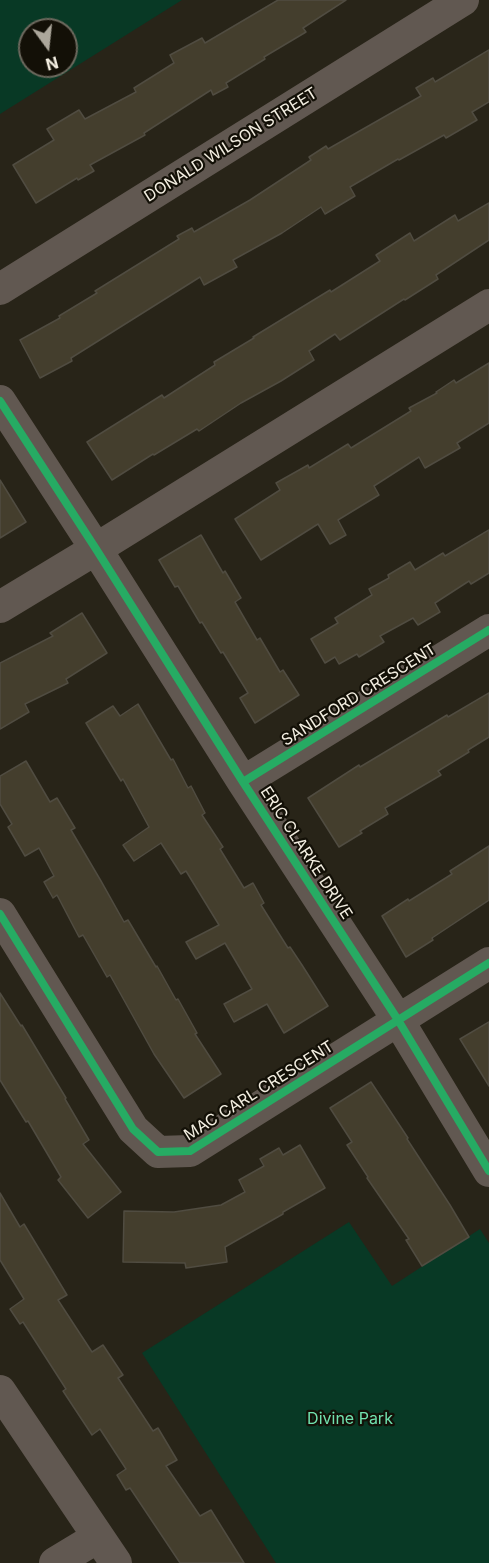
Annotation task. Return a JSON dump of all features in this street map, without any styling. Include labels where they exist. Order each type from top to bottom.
[{"type":"street","name":"DONALD WILSON STREET","points":[[0,289],[463,0]]},
{"type":"street","points":[[0,607],[489,305]]},
{"type":"street","name":"ERIC CLARKE DRIVE","points":[[0,401],[398,1020],[489,1171]]},
{"type":"street","name":"SANDFORD CRESCENT","points":[[243,782],[489,630]]},
{"type":"street","name":"MAC CARL CRESCENT","points":[[0,914],[133,1129],[158,1152],[190,1151],[489,963]]},
{"type":"street","points":[[0,1391],[116,1563]]},
{"type":"street","points":[[55,1563],[98,1537]]},
{"type":"green space","points":[[0,0],[182,0],[78,65],[78,18],[18,18],[18,78],[57,78],[0,114]]},
{"type":"green space","name":"Divine Park","points":[[349,1222],[392,1286],[480,1229],[489,1243],[489,1563],[276,1563],[142,1353]]},
{"type":"building","points":[[278,0],[346,0],[303,28],[306,32],[226,83],[228,87],[213,95],[211,90],[144,133],[145,135],[90,165],[94,171],[78,180],[77,178],[36,203],[13,165],[54,140],[47,129],[79,110],[85,119],[136,92],[134,88],[174,63],[170,55],[202,38],[205,43]]},
{"type":"building","points":[[489,50],[489,102],[472,112],[477,120],[446,138],[444,135],[398,159],[350,187],[355,196],[325,214],[321,207],[282,233],[233,260],[237,267],[204,285],[200,277],[71,358],[72,361],[40,378],[20,340],[60,318],[59,316],[97,293],[95,291],[179,239],[177,236],[192,228],[194,232],[250,200],[311,160],[309,157],[326,146],[328,149],[421,96],[416,88],[433,78],[435,82]]},
{"type":"building","points":[[489,203],[489,240],[436,275],[438,279],[340,340],[335,334],[309,351],[314,360],[199,431],[197,429],[112,480],[87,442],[162,395],[164,398],[253,337],[380,261],[376,255],[410,233],[414,241],[455,215],[458,221]]},
{"type":"building","points":[[489,363],[489,423],[457,443],[460,448],[425,468],[419,457],[374,486],[379,495],[338,520],[346,535],[330,544],[318,524],[261,560],[235,519],[280,490],[276,483],[308,465],[309,468],[348,444],[351,448],[411,411],[409,408],[437,393],[454,380],[456,383]]},
{"type":"building","points":[[0,480],[26,522],[0,538]]},
{"type":"building","points":[[489,530],[489,573],[471,584],[469,581],[435,603],[440,612],[418,625],[413,618],[380,636],[384,642],[359,657],[357,654],[339,664],[335,657],[325,663],[311,639],[338,623],[335,618],[372,595],[369,589],[389,578],[388,575],[410,562],[415,570],[443,553],[445,556]]},
{"type":"building","points":[[201,535],[241,598],[235,602],[257,640],[260,638],[280,672],[283,670],[299,695],[255,723],[240,698],[248,693],[223,652],[221,653],[202,622],[200,623],[159,560]]},
{"type":"building","points":[[82,613],[107,653],[66,679],[68,683],[25,704],[29,712],[0,729],[0,663],[53,636],[50,633]]},
{"type":"building","points":[[489,693],[489,737],[438,771],[441,775],[385,808],[388,814],[339,847],[308,798],[359,765],[360,767],[447,715],[448,717]]},
{"type":"building","points":[[138,704],[171,760],[173,759],[188,788],[191,786],[205,813],[202,815],[223,847],[220,849],[244,888],[253,883],[264,903],[261,905],[328,1006],[284,1033],[267,1004],[234,1022],[224,1004],[252,989],[225,943],[196,959],[186,942],[219,925],[186,871],[181,874],[161,843],[134,861],[123,845],[149,827],[123,779],[121,781],[86,723],[113,706],[120,716]]},
{"type":"building","points":[[26,761],[50,802],[57,798],[75,828],[71,830],[124,922],[128,920],[176,1000],[178,999],[197,1033],[195,1034],[221,1074],[184,1098],[154,1054],[110,975],[107,977],[83,935],[79,937],[57,895],[53,898],[44,882],[54,876],[39,848],[25,856],[8,827],[12,824],[0,804],[0,776]]},
{"type":"building","points":[[489,846],[489,900],[406,957],[382,916],[452,874],[450,871]]},
{"type":"building","points":[[0,993],[66,1098],[89,1140],[83,1144],[121,1192],[88,1218],[58,1180],[61,1177],[28,1121],[26,1122],[0,1080]]},
{"type":"building","points":[[489,1022],[489,1086],[460,1039]]},
{"type":"building","points":[[371,1082],[469,1237],[422,1266],[406,1240],[409,1239],[347,1145],[352,1142],[330,1108]]},
{"type":"building","points":[[300,1145],[325,1188],[225,1247],[227,1262],[186,1268],[185,1263],[123,1262],[124,1211],[174,1212],[221,1205],[245,1192],[239,1180],[264,1166],[260,1159],[279,1148],[283,1155]]},
{"type":"building","points":[[0,1193],[20,1227],[24,1224],[67,1295],[58,1300],[92,1352],[103,1345],[123,1375],[118,1378],[153,1431],[158,1428],[177,1460],[166,1466],[200,1516],[211,1510],[244,1563],[180,1563],[130,1488],[126,1490],[117,1475],[126,1469],[100,1429],[92,1435],[63,1391],[66,1389],[23,1322],[20,1324],[10,1309],[24,1299],[0,1260]]},
{"type":"cycle path","points":[[0,401],[398,1020],[489,1171]]},
{"type":"cycle path","points":[[243,782],[489,630]]},
{"type":"cycle path","points":[[0,914],[133,1129],[158,1152],[190,1151],[489,963]]}]
